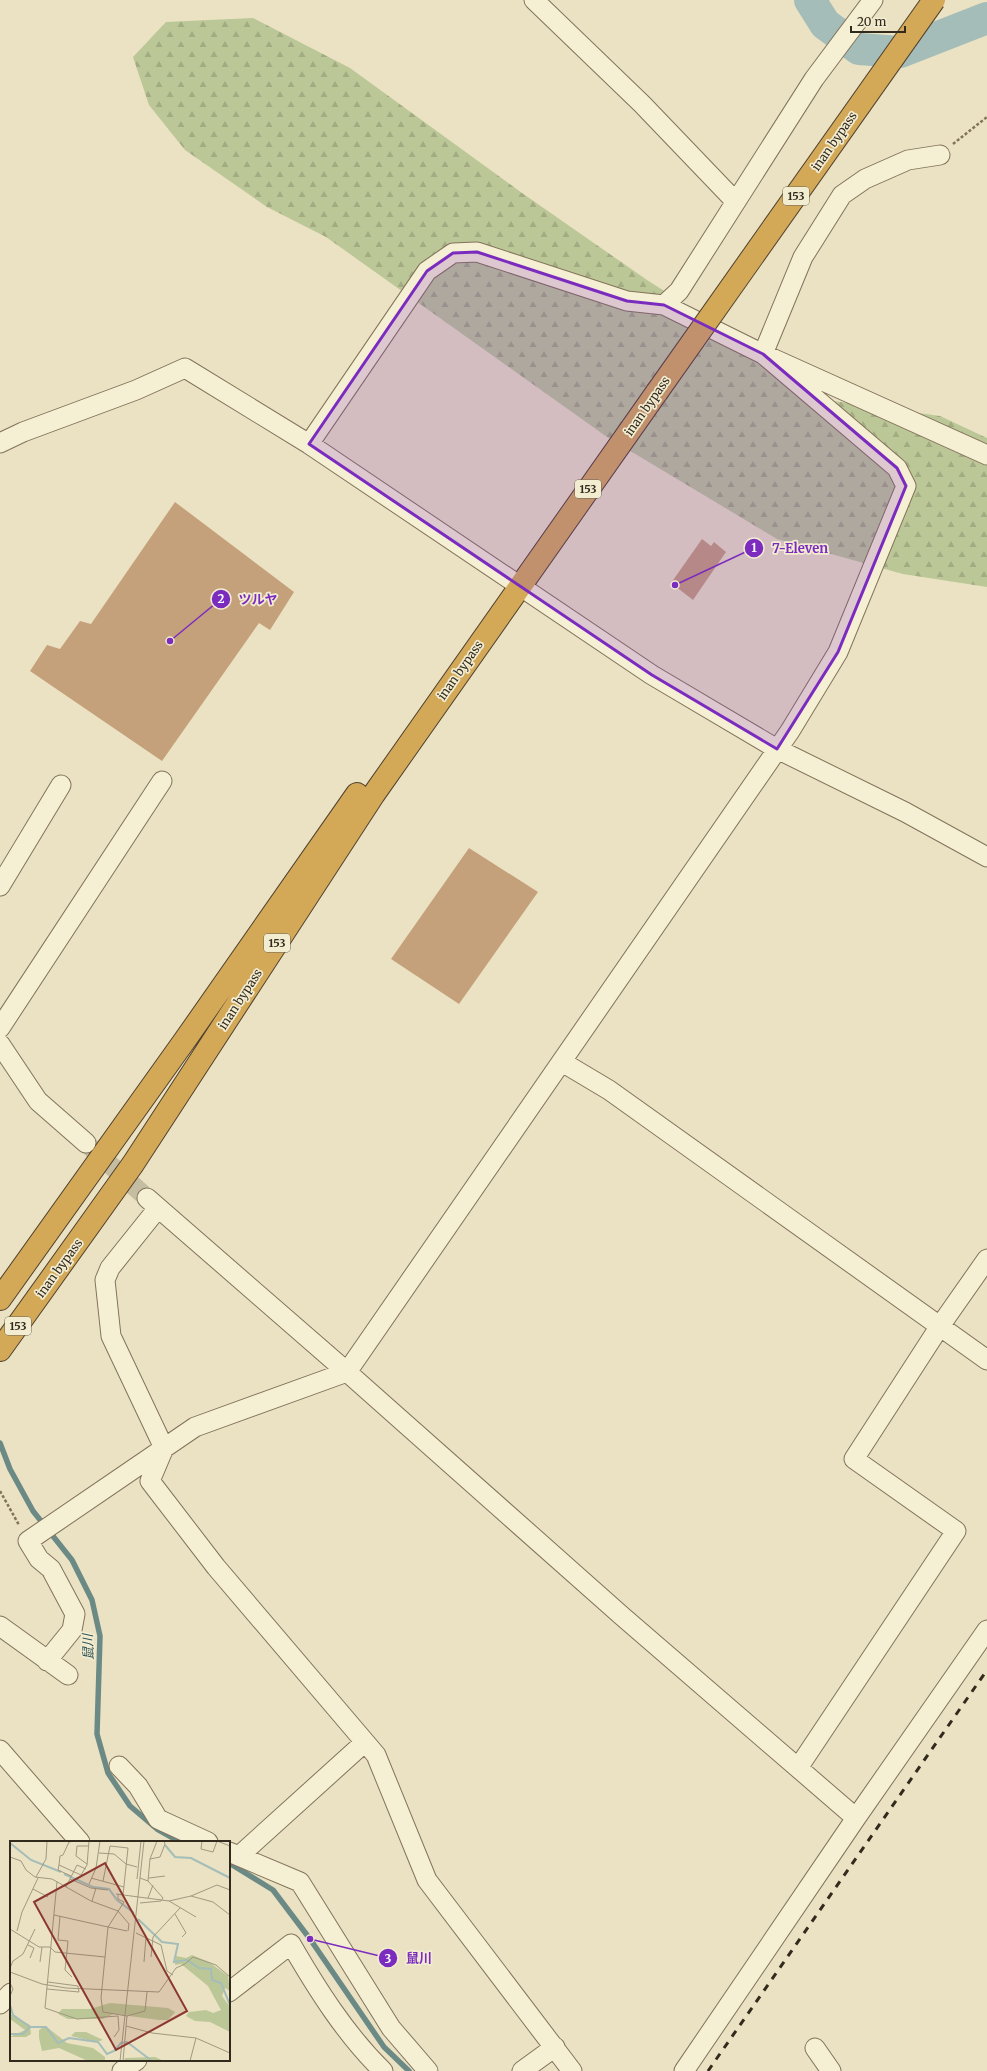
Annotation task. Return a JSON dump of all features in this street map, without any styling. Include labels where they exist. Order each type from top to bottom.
[{"type":"highway","name":"inan bypass","points":[[652,389],[799,175],[923,0]]},
{"type":"highway","name":"inan bypass","points":[[0,1299],[652,389],[934,0]]},
{"type":"highway","name":"inan bypass","points":[[0,1350],[134,1164],[514,581]]},
{"type":"street","points":[[534,0],[642,104],[735,201]]},
{"type":"street","points":[[664,305],[679,291],[814,79],[873,0]]},
{"type":"street","points":[[763,354],[803,257],[842,196],[865,179],[908,160],[940,155]]},
{"type":"street","points":[[309,444],[427,271],[453,253],[477,252],[627,301],[664,305],[763,354],[987,455]]},
{"type":"street","points":[[47,1661],[72,1630],[75,1614],[51,1569],[39,1559],[32,1538],[195,1427],[347,1372],[790,731],[838,652],[906,486],[897,468],[763,354]]},
{"type":"street","points":[[0,443],[23,432],[136,390],[185,368],[309,444],[652,675],[777,749],[905,812],[987,857]]},
{"type":"street","points":[[0,1028],[162,781]]},
{"type":"street","points":[[0,886],[61,785]]},
{"type":"street","points":[[0,1044],[38,1101],[86,1143]]},
{"type":"street","points":[[562,1062],[609,1090],[987,1360]]},
{"type":"street","points":[[572,2071],[426,1880],[376,1755],[216,1567],[150,1481],[164,1448],[111,1336],[105,1280],[110,1268],[152,1203],[347,1372],[622,1616],[856,1818]]},
{"type":"street","points":[[798,1768],[956,1531],[854,1459],[940,1326],[987,1259]]},
{"type":"street","points":[[0,1626],[68,1675]]},
{"type":"street","points":[[684,2071],[856,1818],[987,1630]]},
{"type":"street","points":[[365,1742],[234,1854],[300,1882],[391,2028],[428,2071]]},
{"type":"street","points":[[0,1750],[79,1841]]},
{"type":"street","points":[[119,1766],[138,1786],[158,1820],[206,1841]]},
{"type":"street","points":[[231,1988],[261,1969],[292,1944],[314,1984],[367,2055],[383,2071]]},
{"type":"street","points":[[0,2004],[10,1994]]},
{"type":"street","points":[[522,2071],[555,2047]]},
{"type":"street","points":[[815,2048],[831,2071]]},
{"type":"street","points":[[122,2071],[136,2061]]},
{"type":"path","points":[[940,155],[987,117]]},
{"type":"path","points":[[0,1491],[32,1538]]},
{"type":"highlighted area","points":[[477,252],[627,301],[664,305],[763,354],[897,468],[906,486],[838,652],[777,749],[652,675],[309,444],[427,271],[453,253]]},
{"type":"green space","points":[[253,18],[350,68],[522,193],[647,280],[763,354],[798,396],[940,416],[987,438],[987,587],[903,574],[777,539],[607,437],[326,237],[267,207],[185,150],[149,105],[133,57],[166,22]]},
{"type":"building","points":[[175,502],[294,592],[270,630],[259,623],[162,761],[30,671],[47,645],[60,649],[80,621],[91,624]]},
{"type":"building","points":[[702,539],[711,546],[714,542],[726,552],[693,600],[671,583]]},
{"type":"building","points":[[469,848],[538,892],[459,1004],[391,959]]},
{"type":"waterway","points":[[810,0],[825,24],[859,49],[900,52],[987,18]]},
{"type":"waterway","name":"鼠川","points":[[0,1443],[10,1469],[33,1511],[72,1560],[92,1600],[100,1636],[97,1734],[108,1773],[130,1806],[157,1829],[178,1841]]},
{"type":"waterway","name":"鼠川","points":[[230,1864],[273,1890],[310,1939],[384,2047],[409,2071]]},
{"type":"tunnel","points":[[86,1143],[147,1198]]},
{"type":"railway","points":[[708,2071],[987,1670]]},
{"type":"place","name":"7-Eleven","points":[[675,585]]},
{"type":"place","name":"ツルヤ","points":[[170,641]]},
{"type":"place","name":"鼠川","points":[[310,1939]]}]
